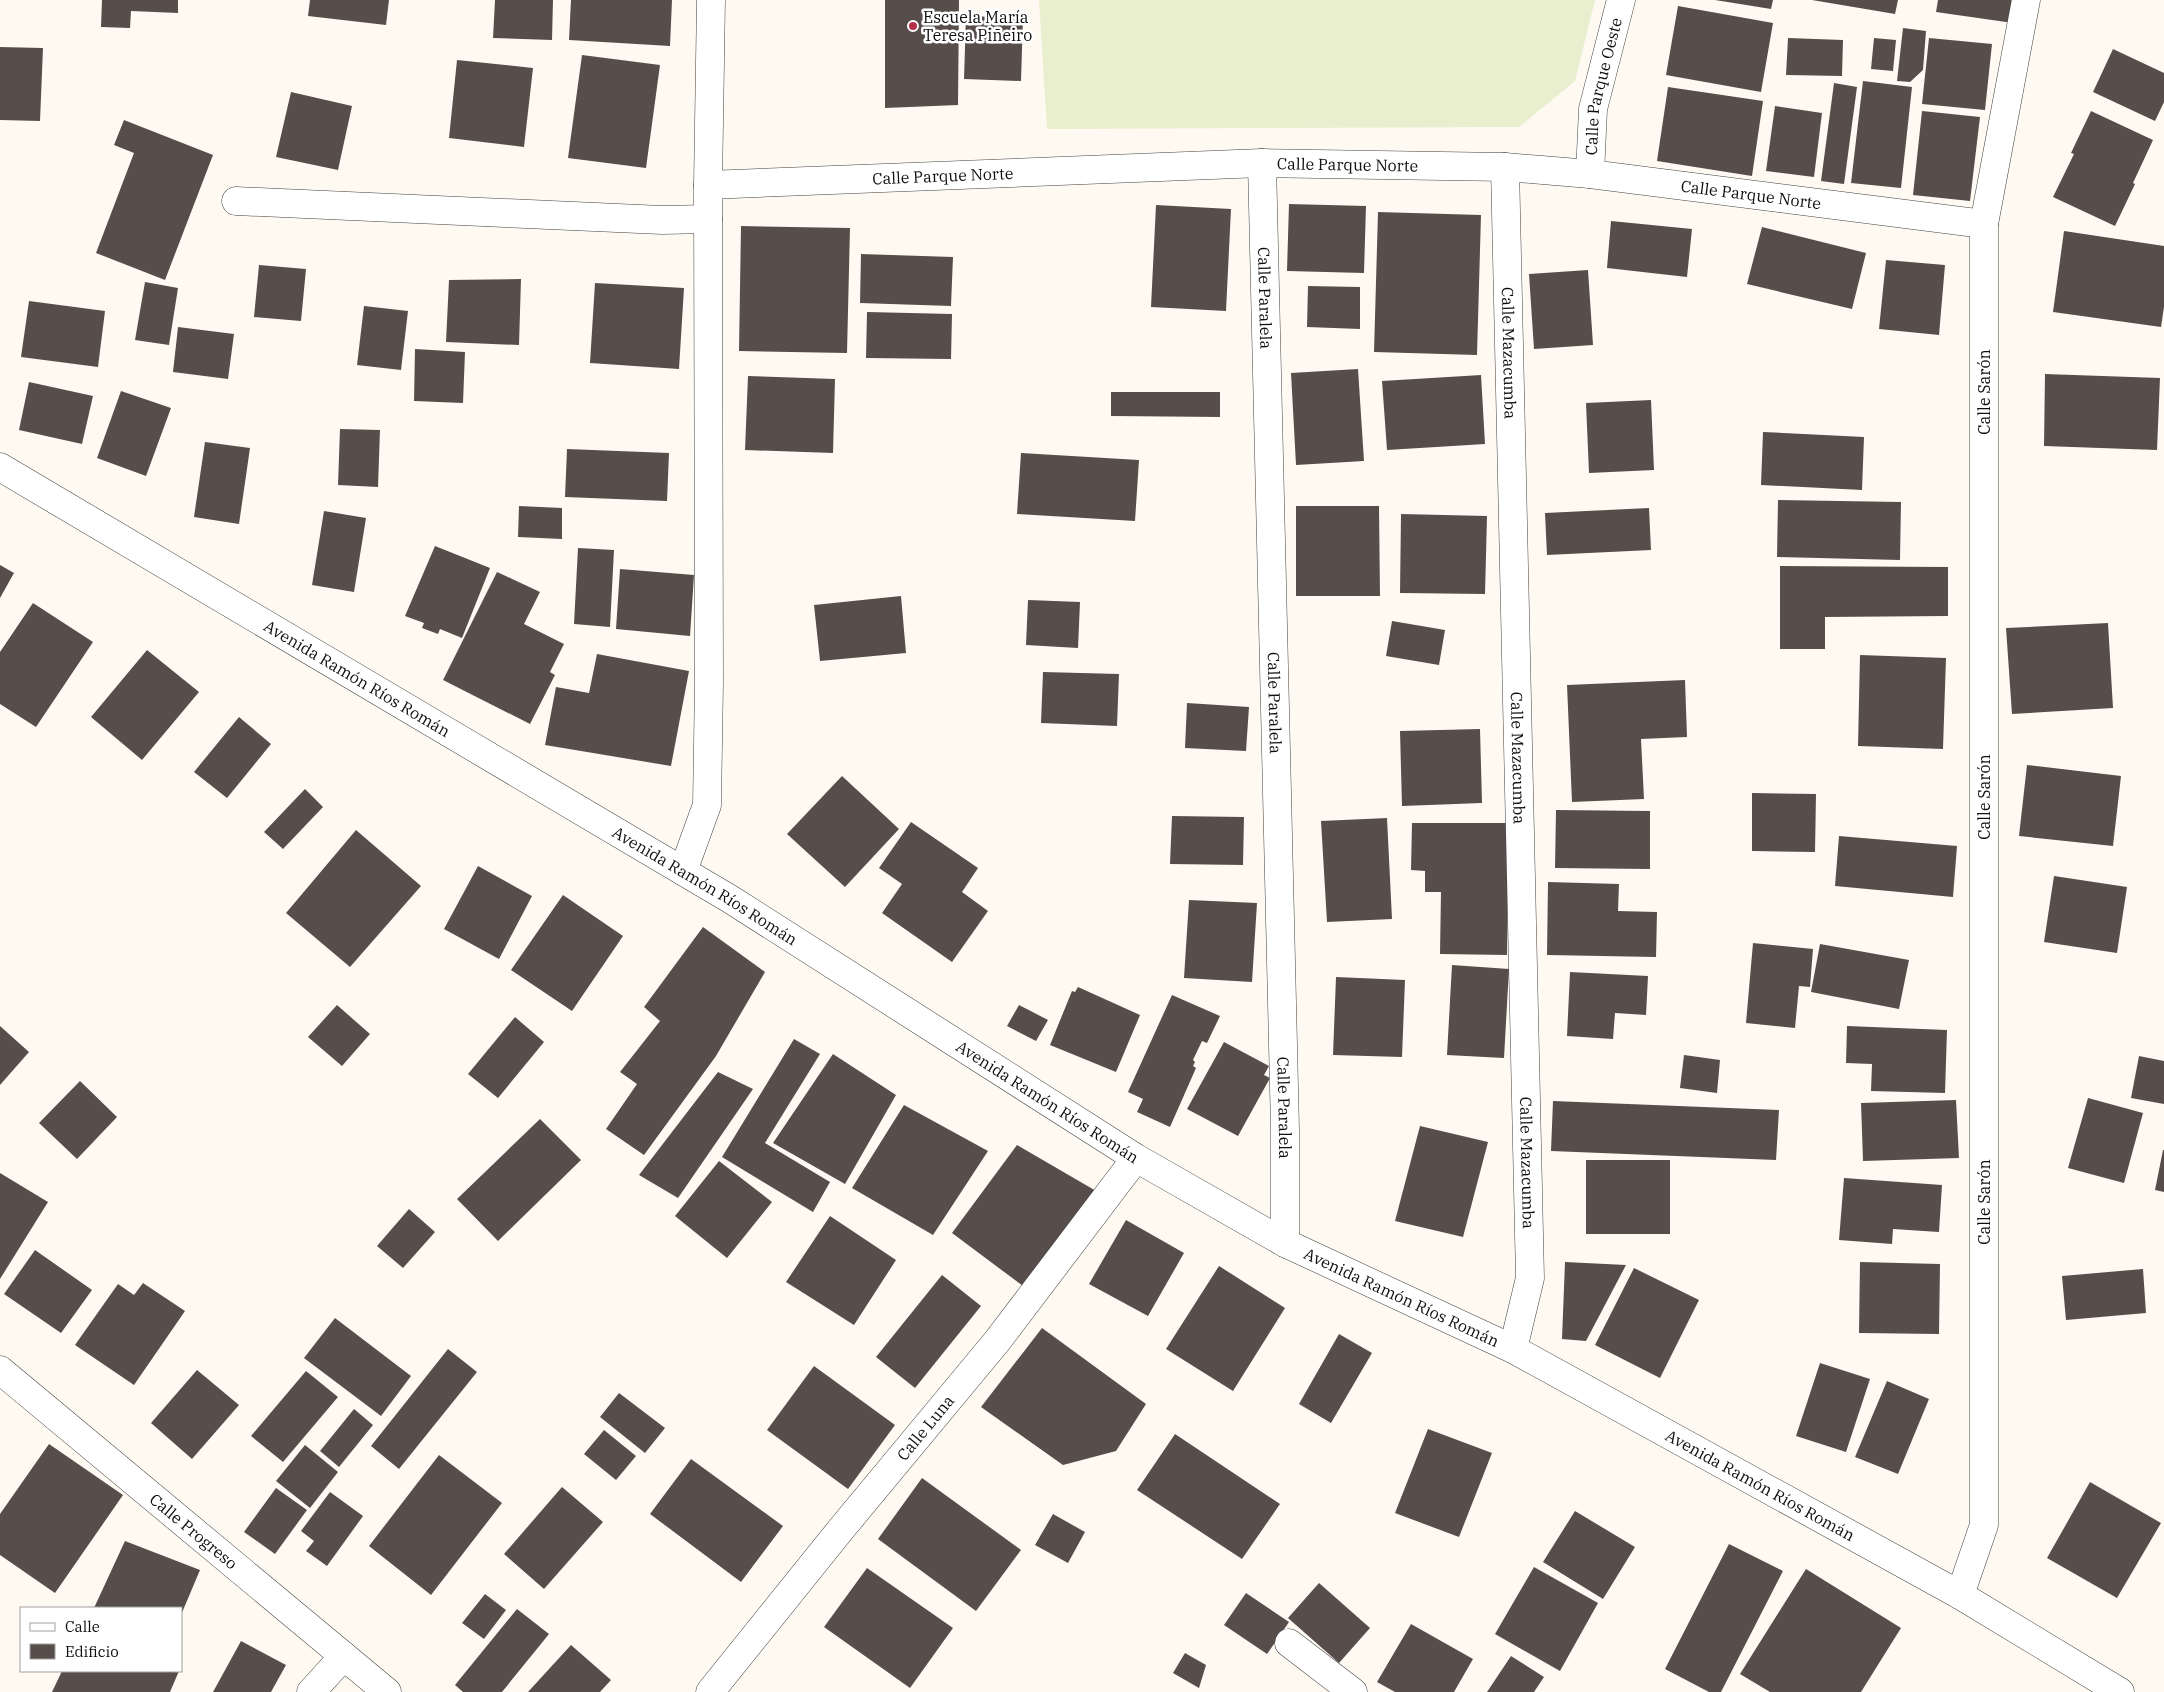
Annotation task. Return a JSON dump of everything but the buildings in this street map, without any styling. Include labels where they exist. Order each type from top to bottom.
[{"type":"street","points":[[683,871],[706,805],[709,683],[708,185],[711,0]]},
{"type":"street","name":"Calle Parque Oeste","points":[[1590,174],[1593,109],[1621,0]]},
{"type":"street","name":"Calle Sarón","points":[[1960,1595],[1984,1525],[1984,224],[2026,0]]},
{"type":"street","name":"Calle Parque Norte","points":[[708,185],[1262,163],[1505,166],[1590,174],[1984,224]]},
{"type":"street","name":"Calle Paralela","points":[[1262,163],[1285,1110],[1284,1243]]},
{"type":"street","name":"Calle Mazacumba","points":[[1505,166],[1530,1278],[1512,1349]]},
{"type":"street","points":[[236,201],[662,220],[708,219]]},
{"type":"street","name":"Avenida Ramón Ríos Román","points":[[0,467],[683,871],[1136,1158],[1284,1243],[1512,1349],[1960,1595],[2120,1692]]},
{"type":"street","name":"Calle Luna","points":[[710,1692],[842,1528],[998,1340],[1136,1158]]},
{"type":"street","name":"Calle Progreso","points":[[0,1370],[387,1692]]},
{"type":"street","points":[[1289,1643],[1353,1692]]},
{"type":"street","points":[[311,1692],[344,1656]]},
{"type":"green space","points":[[1039,0],[1595,0],[1575,81],[1519,127],[1047,129]]},
{"type":"place","name":"Escuela María Teresa Piñeiro","points":[[913,26]]}]
